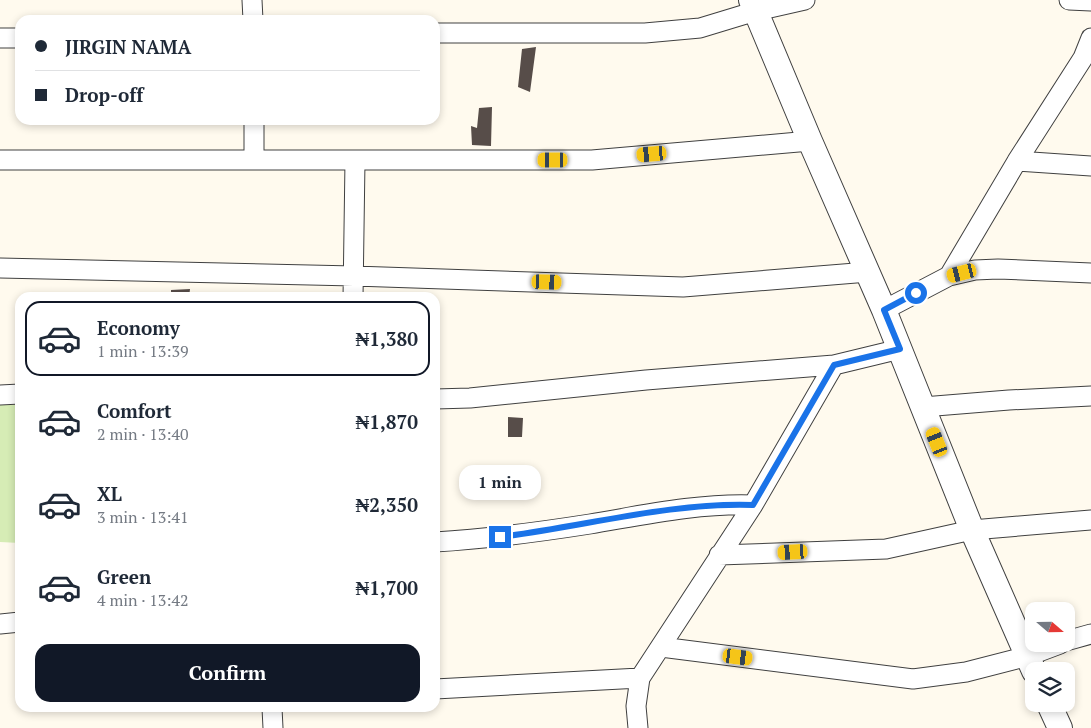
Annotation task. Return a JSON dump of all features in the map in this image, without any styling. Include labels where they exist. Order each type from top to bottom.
[{"type":"street","points":[[252,0],[253,15]]},
{"type":"street","points":[[440,33],[645,33],[700,28],[753,6],[805,0]]},
{"type":"street","points":[[1069,0],[1091,1]]},
{"type":"street","points":[[753,6],[868,272],[972,530],[1030,662]]},
{"type":"street","points":[[0,38],[15,38]]},
{"type":"street","points":[[949,276],[1016,161],[1083,58],[1091,38]]},
{"type":"street","points":[[254,125],[254,160]]},
{"type":"street","points":[[0,160],[592,160],[810,140]]},
{"type":"street","points":[[353,292],[355,161]]},
{"type":"street","points":[[1016,161],[1091,166]]},
{"type":"street","points":[[0,268],[354,276],[683,287],[868,272]]},
{"type":"street","points":[[884,310],[949,276],[975,270],[1091,273]]},
{"type":"street","points":[[440,399],[470,398],[646,380],[834,365],[900,349]]},
{"type":"street","points":[[638,728],[636,706],[640,678],[753,505],[834,365]]},
{"type":"street","points":[[0,396],[15,394]]},
{"type":"street","points":[[923,407],[1091,396]]},
{"type":"street","points":[[440,542],[539,532],[727,504],[753,505]]},
{"type":"street","points":[[719,556],[886,549],[972,530],[1091,520]]},
{"type":"street","points":[[0,624],[15,622]]},
{"type":"street","points":[[1075,638],[1091,634]]},
{"type":"street","points":[[661,647],[913,679],[1025,665]]},
{"type":"street","points":[[1034,662],[1048,652]]},
{"type":"street","points":[[440,689],[640,678]]},
{"type":"street","points":[[272,712],[273,728]]},
{"type":"street","points":[[1053,712],[1060,728]]},
{"type":"green space","points":[[0,404],[15,405],[15,543],[0,542]]},
{"type":"building","points":[[536,47],[530,92],[518,87],[522,49]]},
{"type":"building","points":[[492,107],[491,146],[472,145],[471,126],[477,128],[479,108]]},
{"type":"building","points":[[190,289],[190,292],[171,292],[171,290]]},
{"type":"building","points":[[508,417],[523,418],[522,437],[508,437]]},
{"type":"route","points":[[500,537],[727,504],[753,505],[834,365],[900,349],[884,310],[916,293]]}]
